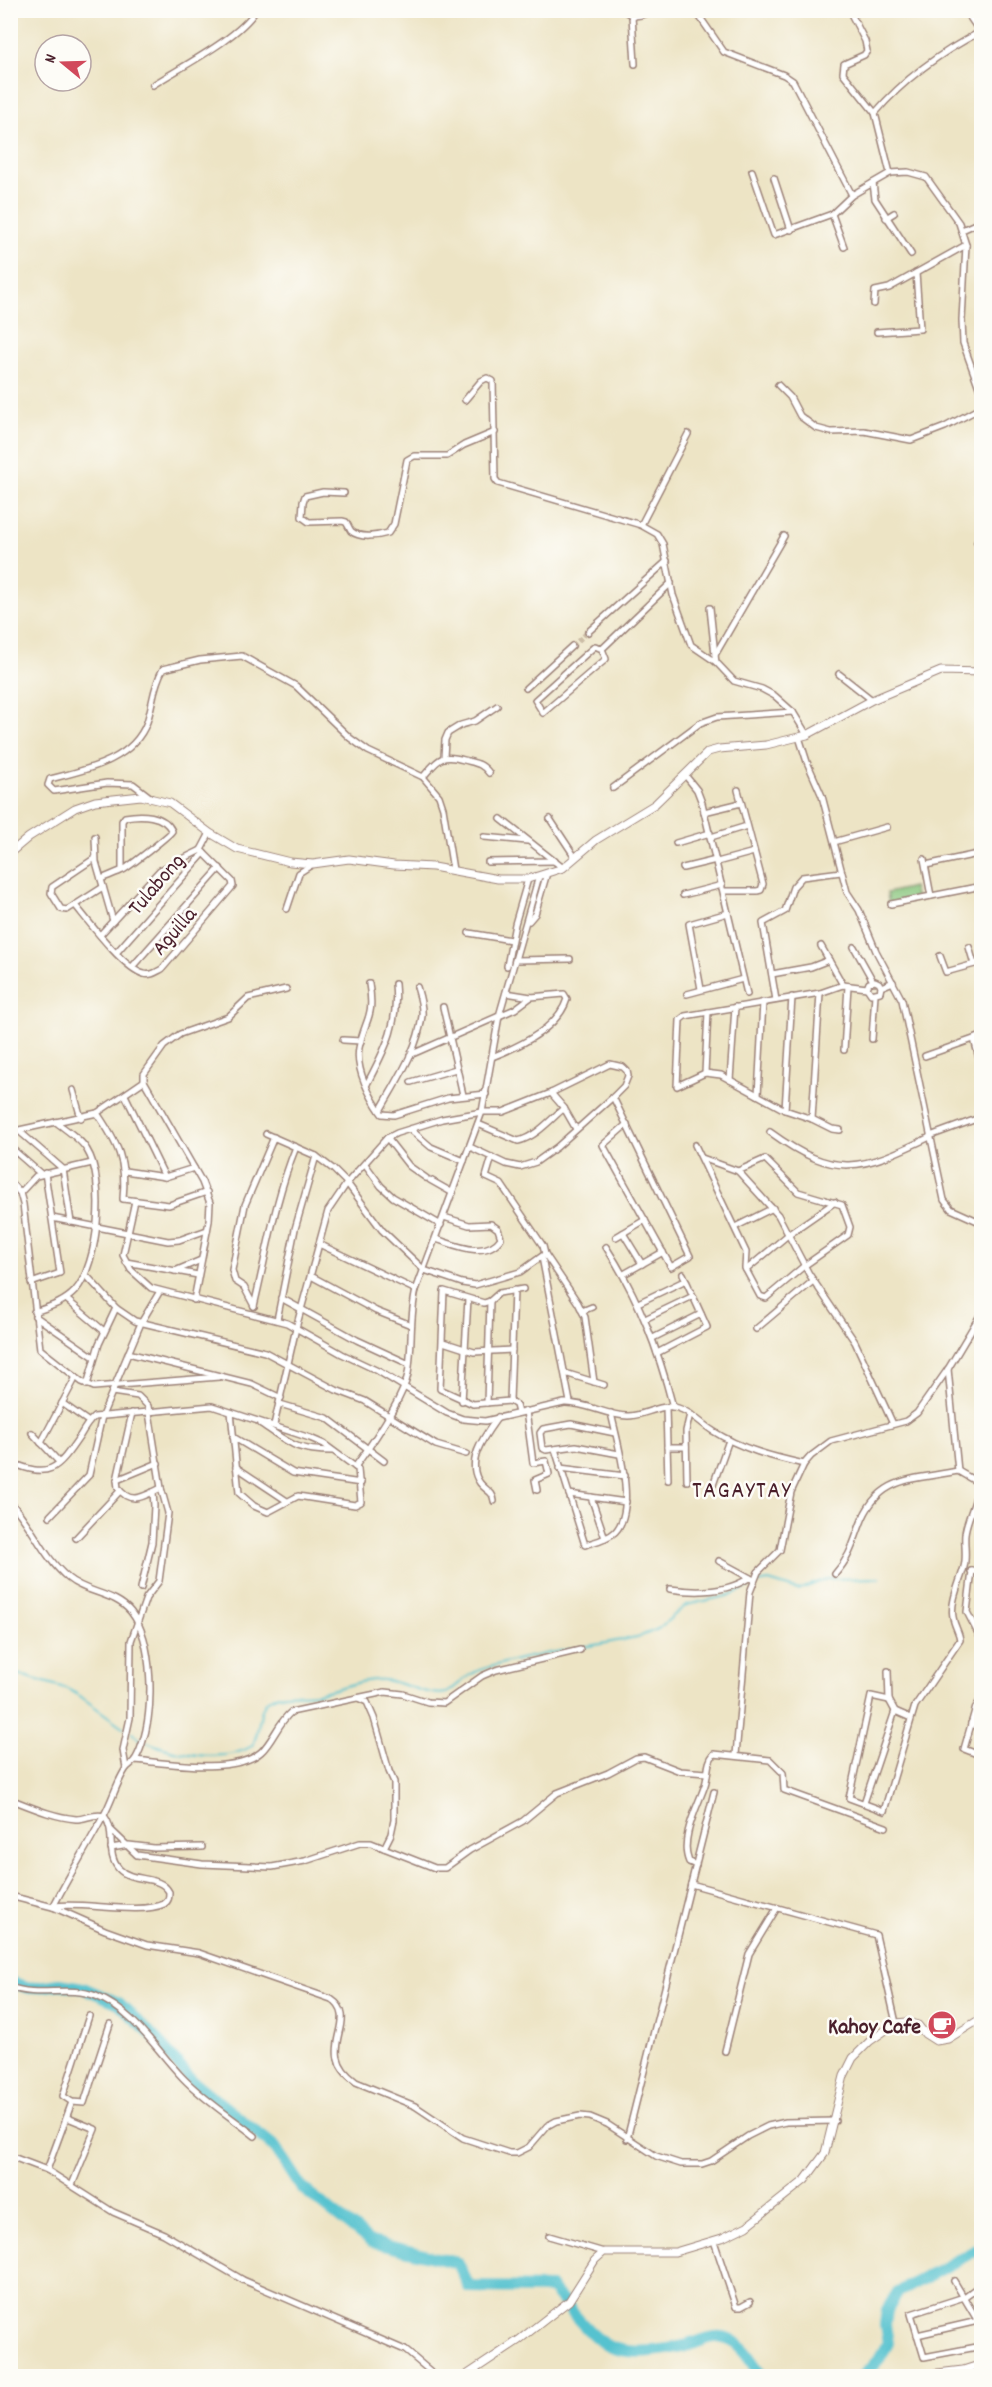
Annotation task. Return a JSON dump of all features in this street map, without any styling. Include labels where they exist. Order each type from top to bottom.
[{"type":"street","points":[[153,85],[241,27],[256,10]]},
{"type":"street","points":[[624,10],[632,16],[644,15],[652,10]]},
{"type":"street","points":[[695,10],[724,52],[784,75],[793,81],[852,195]]},
{"type":"street","points":[[849,10],[866,41],[867,51],[864,55],[844,63],[843,73],[876,113],[890,173]]},
{"type":"street","points":[[966,10],[979,32],[981,44]]},
{"type":"street","points":[[632,16],[635,64]]},
{"type":"street","points":[[876,113],[909,78],[964,39],[979,32]]},
{"type":"street","points":[[752,171],[772,233],[776,235],[832,214],[852,195],[890,173],[908,172],[927,177],[962,230],[966,244],[963,343],[981,396]]},
{"type":"street","points":[[774,178],[791,230]]},
{"type":"street","points":[[873,183],[875,199],[911,254]]},
{"type":"street","points":[[886,218],[894,213]]},
{"type":"street","points":[[832,214],[844,247]]},
{"type":"street","points":[[962,230],[981,221]]},
{"type":"street","points":[[874,304],[875,291],[889,288],[966,244]]},
{"type":"street","points":[[877,332],[920,329],[916,273]]},
{"type":"street","points":[[465,400],[481,381],[487,378],[493,381],[495,479],[498,483],[641,525],[657,534],[663,544],[671,583],[691,645],[716,662],[734,681],[762,689],[775,696],[793,712],[807,735]]},
{"type":"street","points":[[778,385],[790,397],[800,416],[822,431],[831,432],[864,431],[912,440],[945,427],[981,407]]},
{"type":"street","points":[[344,493],[323,492],[305,496],[303,517],[309,522],[346,522],[351,530],[369,536],[388,533],[394,524],[404,466],[410,457],[447,456],[464,445],[495,432]]},
{"type":"street","points":[[641,525],[688,434]]},
{"type":"street","points":[[715,655],[784,536]]},
{"type":"street","points":[[588,632],[667,561]]},
{"type":"street","points":[[979,564],[981,572]]},
{"type":"street","points":[[602,649],[671,583]]},
{"type":"street","points":[[710,608],[716,662]]},
{"type":"street","points":[[526,688],[572,646]]},
{"type":"street","points":[[595,646],[602,649],[606,659],[543,713],[535,700],[595,646]]},
{"type":"street","points":[[453,870],[442,802],[423,777],[363,748],[339,729],[296,686],[246,657],[200,660],[163,669],[155,682],[146,724],[134,744],[114,758],[50,779],[48,785],[54,791],[106,783],[133,784],[150,797],[170,804],[237,849],[290,862],[313,864],[349,859],[453,870],[498,879],[528,879],[563,868],[596,840],[655,804],[708,752],[766,745],[807,735],[872,700],[941,670],[981,672]]},
{"type":"street","points":[[839,674],[872,700]]},
{"type":"street","points":[[444,757],[445,740],[448,733],[461,724],[475,721],[497,706]]},
{"type":"street","points":[[614,788],[700,723],[717,717],[793,712]]},
{"type":"street","points":[[799,737],[822,795],[847,892],[859,910],[876,951],[902,1000],[944,1200],[951,1209],[981,1223]]},
{"type":"street","points":[[423,777],[444,757],[453,756],[477,762],[489,773]]},
{"type":"street","points":[[684,775],[697,790],[704,812],[747,994]]},
{"type":"street","points":[[683,895],[723,888],[761,890],[763,884],[738,790]]},
{"type":"street","points":[[10,853],[28,837],[75,808],[95,801],[150,797]]},
{"type":"street","points":[[704,812],[741,803]]},
{"type":"street","points":[[101,879],[122,870],[169,837],[172,831],[170,826],[147,814],[125,817],[122,870]]},
{"type":"street","points":[[501,819],[563,868]]},
{"type":"street","points":[[550,819],[575,857]]},
{"type":"street","points":[[676,843],[747,826]]},
{"type":"street","points":[[834,842],[887,827]]},
{"type":"street","name":"Tulabong","points":[[116,953],[202,851],[210,833]]},
{"type":"street","points":[[95,837],[95,858],[113,921]]},
{"type":"street","points":[[484,837],[528,841]]},
{"type":"street","points":[[100,935],[160,870],[202,851]]},
{"type":"street","name":"Aguilla","points":[[75,905],[116,953],[143,974],[151,975],[162,969],[233,885],[232,881],[202,851]]},
{"type":"street","points":[[683,868],[754,852]]},
{"type":"street","points":[[932,896],[925,862],[980,853],[981,865]]},
{"type":"street","points":[[95,858],[51,889],[51,893],[63,910],[103,887]]},
{"type":"street","points":[[488,862],[555,861]]},
{"type":"street","points":[[287,909],[299,873],[313,864]]},
{"type":"street","points":[[132,967],[220,868]]},
{"type":"street","points":[[776,1000],[764,922],[785,911],[793,887],[802,877],[842,872]]},
{"type":"street","points":[[527,923],[535,914],[547,873]]},
{"type":"street","points":[[355,1467],[405,1386],[417,1290],[482,1112],[499,1017],[539,876]]},
{"type":"street","points":[[507,966],[528,879]]},
{"type":"street","points":[[891,903],[981,886]]},
{"type":"street","points":[[531,902],[538,904]]},
{"type":"street","points":[[701,989],[689,924],[728,913]]},
{"type":"street","points":[[470,933],[512,940]]},
{"type":"street","points":[[821,946],[846,986],[844,1050]]},
{"type":"street","points":[[854,947],[873,981],[877,981],[881,987]]},
{"type":"street","points":[[969,947],[974,964]]},
{"type":"street","points":[[940,956],[946,972],[981,962]]},
{"type":"street","points":[[516,960],[570,959]]},
{"type":"street","points":[[772,974],[811,967],[829,960]]},
{"type":"street","points":[[687,994],[743,979]]},
{"type":"street","points":[[867,988],[868,983],[873,981]]},
{"type":"street","points":[[872,1039],[875,994],[881,987],[893,982]]},
{"type":"street","points":[[369,984],[372,1009],[358,1057],[367,1084],[380,1111],[386,1115],[394,1115],[463,1095],[486,1094]]},
{"type":"street","points":[[367,1084],[384,1051],[396,1016],[394,984]]},
{"type":"street","points":[[840,1130],[785,1110],[721,1075],[705,1073],[676,1086],[680,1020],[685,1016],[820,993],[846,986],[867,988],[869,992],[875,994]]},
{"type":"street","points":[[380,1111],[410,1055],[422,1016],[417,987]]},
{"type":"street","points":[[194,1300],[210,1214],[207,1192],[144,1081],[146,1069],[172,1039],[228,1017],[248,998],[286,989]]},
{"type":"street","points":[[492,1057],[529,1040],[558,1016],[567,999],[564,994],[531,997],[506,993]]},
{"type":"street","points":[[812,1119],[820,993]]},
{"type":"street","points":[[410,1055],[499,1017],[531,997]]},
{"type":"street","points":[[785,1110],[792,997]]},
{"type":"street","points":[[758,1095],[763,1002]]},
{"type":"street","points":[[443,1007],[463,1095]]},
{"type":"street","points":[[730,1080],[735,1007]]},
{"type":"street","points":[[705,1073],[708,1012]]},
{"type":"street","points":[[925,1056],[981,1036]]},
{"type":"street","points":[[974,1039],[981,1066]]},
{"type":"street","points":[[343,1040],[361,1041]]},
{"type":"street","points":[[275,1433],[296,1328],[331,1204],[387,1138],[442,1119],[482,1112],[503,1112],[551,1093],[606,1065],[614,1064],[623,1067],[628,1076],[624,1086],[613,1097],[557,1147],[536,1162],[520,1167],[470,1147]]},
{"type":"street","points":[[411,1082],[456,1069]]},
{"type":"street","points":[[10,1132],[97,1113],[144,1081]]},
{"type":"street","points":[[73,1090],[81,1118]]},
{"type":"street","points":[[551,1093],[564,1108],[576,1129]]},
{"type":"street","points":[[125,1095],[165,1177]]},
{"type":"street","points":[[613,1097],[627,1124],[690,1256],[671,1267],[603,1145],[627,1124]]},
{"type":"street","points":[[478,1124],[518,1141],[537,1132],[564,1108]]},
{"type":"street","points":[[97,1113],[117,1143],[125,1171],[123,1199],[169,1205],[207,1192]]},
{"type":"street","points":[[770,1132],[798,1152],[838,1166],[863,1164],[880,1159],[930,1136],[981,1117]]},
{"type":"street","points":[[35,1314],[66,1299],[75,1291],[86,1275],[96,1227],[99,1198],[92,1163],[84,1146],[56,1122]]},
{"type":"street","points":[[410,1129],[431,1147],[465,1161]]},
{"type":"street","points":[[19,1131],[63,1169],[71,1222]]},
{"type":"street","points":[[266,1134],[316,1156],[333,1169],[347,1183],[382,1230],[424,1270],[475,1285],[519,1272],[543,1256]]},
{"type":"street","points":[[254,1305],[244,1287],[235,1281],[232,1270],[245,1205],[274,1137]]},
{"type":"street","points":[[387,1138],[409,1166],[453,1193]]},
{"type":"street","points":[[695,1145],[746,1252],[744,1265],[746,1270],[758,1294],[765,1298],[850,1233],[850,1227],[844,1207],[836,1202],[798,1192],[765,1159],[738,1171]]},
{"type":"street","points":[[10,1147],[43,1173],[52,1218],[60,1273],[30,1283]]},
{"type":"street","points":[[253,1314],[273,1214],[296,1147]]},
{"type":"street","points":[[277,1320],[298,1212],[316,1156]]},
{"type":"street","points":[[492,1157],[486,1177],[501,1184],[543,1246],[570,1402]]},
{"type":"street","points":[[702,1158],[738,1171],[773,1208],[813,1281],[855,1342],[893,1424]]},
{"type":"street","points":[[20,1193],[32,1178],[43,1173],[92,1163]]},
{"type":"street","points":[[365,1164],[381,1186],[393,1197],[441,1225]]},
{"type":"street","points":[[125,1171],[165,1177],[194,1168]]},
{"type":"street","points":[[10,1182],[20,1193],[39,1347],[76,1377],[94,1387],[219,1377]]},
{"type":"street","points":[[135,1201],[123,1255],[125,1261],[144,1283],[160,1291],[277,1320],[296,1328],[405,1386],[455,1416],[478,1421],[570,1402],[632,1416],[673,1407],[690,1414],[707,1428],[729,1440],[776,1458],[804,1464]]},
{"type":"street","points":[[746,1270],[789,1234],[836,1202]]},
{"type":"street","points":[[735,1227],[773,1208]]},
{"type":"street","points":[[436,1239],[472,1250],[495,1244],[501,1238],[498,1229],[491,1224],[469,1225],[444,1216]]},
{"type":"street","points":[[52,1218],[173,1241],[207,1230]]},
{"type":"street","points":[[616,1237],[645,1220]]},
{"type":"street","points":[[623,1233],[642,1264]]},
{"type":"street","points":[[319,1244],[417,1290]]},
{"type":"street","points":[[606,1247],[624,1274],[653,1338],[673,1407]]},
{"type":"street","points":[[624,1274],[663,1252]]},
{"type":"street","points":[[543,1256],[582,1311],[586,1323],[594,1382]]},
{"type":"street","points":[[174,1271],[201,1260]]},
{"type":"street","points":[[125,1261],[198,1275]]},
{"type":"street","points":[[86,1275],[116,1308],[129,1318],[141,1323],[265,1352],[336,1390],[365,1401],[436,1445],[466,1454]]},
{"type":"street","points":[[311,1276],[376,1311],[411,1325]]},
{"type":"street","points":[[638,1303],[685,1277],[707,1327],[657,1353]]},
{"type":"street","points":[[756,1329],[813,1281]]},
{"type":"street","points":[[518,1413],[516,1405],[510,1401],[473,1404],[462,1401],[440,1389],[444,1291],[484,1303],[499,1293],[523,1288]]},
{"type":"street","points":[[510,1401],[514,1290]]},
{"type":"street","points":[[50,1516],[89,1475],[102,1416],[141,1323],[160,1291]]},
{"type":"street","points":[[645,1319],[693,1296]]},
{"type":"street","points":[[281,1298],[340,1331],[409,1364]]},
{"type":"street","points":[[66,1299],[104,1331]]},
{"type":"street","points":[[462,1401],[468,1299]]},
{"type":"street","points":[[487,1403],[490,1301]]},
{"type":"street","points":[[582,1311],[592,1306]]},
{"type":"street","points":[[87,1385],[94,1357],[116,1308]]},
{"type":"street","points":[[670,1589],[721,1590],[732,1588],[751,1579],[780,1550],[791,1492],[804,1464],[817,1451],[831,1442],[906,1421],[917,1413],[948,1369],[981,1312]]},
{"type":"street","points":[[35,1314],[94,1357]]},
{"type":"street","points":[[653,1338],[701,1314]]},
{"type":"street","points":[[443,1342],[466,1350],[489,1353],[512,1350]]},
{"type":"street","points":[[128,1353],[252,1384],[280,1401],[327,1418],[384,1461]]},
{"type":"street","points":[[948,1369],[958,1472]]},
{"type":"street","points":[[565,1373],[604,1385]]},
{"type":"street","points":[[41,1443],[76,1377]]},
{"type":"street","points":[[112,1392],[138,1396],[150,1412],[161,1488],[168,1513],[158,1585],[146,1598],[139,1624],[131,1641],[130,1718],[123,1750],[126,1768]]},
{"type":"street","points":[[62,1403],[89,1422]]},
{"type":"street","points":[[10,1462],[36,1472],[49,1470],[59,1462],[94,1417],[207,1406],[231,1412],[310,1438],[332,1451],[358,1469],[361,1502],[355,1504],[298,1496],[268,1512],[254,1506],[239,1493],[231,1412]]},
{"type":"street","points":[[666,1408],[668,1480]]},
{"type":"street","points":[[526,1411],[533,1463],[546,1461],[549,1474],[535,1480],[537,1490]]},
{"type":"street","points":[[132,1413],[117,1480],[120,1491],[134,1500],[161,1488]]},
{"type":"street","points":[[555,1449],[585,1545],[615,1532],[626,1502],[625,1476],[611,1413]]},
{"type":"street","points":[[687,1481],[686,1425],[690,1414]]},
{"type":"street","points":[[494,1501],[492,1493],[480,1482],[475,1464],[482,1439],[498,1417]]},
{"type":"street","points":[[254,1420],[300,1449],[332,1451]]},
{"type":"street","points":[[615,1433],[571,1424],[543,1429],[540,1433],[542,1448],[546,1450],[576,1446],[619,1454]]},
{"type":"street","points":[[32,1433],[59,1462]]},
{"type":"street","points":[[233,1437],[293,1473],[361,1483]]},
{"type":"street","points":[[713,1485],[729,1440]]},
{"type":"street","points":[[667,1447],[686,1447]]},
{"type":"street","points":[[117,1480],[158,1463]]},
{"type":"street","points":[[236,1467],[287,1501]]},
{"type":"street","points":[[561,1468],[625,1476]]},
{"type":"street","points":[[835,1574],[845,1563],[863,1518],[888,1486],[900,1481],[958,1472],[980,1485],[965,1534],[964,1568],[959,1578],[952,1616],[960,1640],[915,1706],[884,1811],[849,1798],[872,1696],[889,1700]]},
{"type":"street","points":[[76,1538],[120,1491]]},
{"type":"street","points":[[141,1588],[152,1542],[153,1492]]},
{"type":"street","points":[[568,1494],[626,1502]]},
{"type":"street","points":[[591,1497],[604,1538]]},
{"type":"street","points":[[10,1502],[41,1547],[68,1578],[76,1584],[121,1602],[132,1613],[139,1624],[147,1651],[148,1713],[145,1737],[135,1760],[126,1768],[104,1816],[53,1907]]},
{"type":"street","points":[[719,1561],[751,1579]]},
{"type":"street","points":[[964,1568],[981,1572]]},
{"type":"street","points":[[972,1571],[967,1612],[981,1641]]},
{"type":"street","points":[[736,1755],[751,1579]]},
{"type":"street","points":[[135,1760],[196,1765],[237,1764],[262,1751],[282,1719],[291,1712],[385,1692],[403,1694],[428,1702],[444,1703],[482,1676],[496,1670],[580,1650]]},
{"type":"street","points":[[888,1671],[889,1700],[895,1711],[911,1718]]},
{"type":"street","points":[[358,1698],[367,1702],[374,1718],[394,1782],[392,1834],[384,1848]]},
{"type":"street","points":[[981,1698],[964,1749],[981,1755]]},
{"type":"street","points":[[862,1818],[895,1711]]},
{"type":"street","points":[[971,1723],[981,1727]]},
{"type":"street","points":[[696,1864],[689,1862],[686,1849],[693,1811],[705,1785],[708,1760],[714,1754],[770,1760],[783,1773],[784,1790],[886,1827]]},
{"type":"street","points":[[104,1816],[111,1830],[129,1845],[137,1856],[170,1861],[272,1867],[305,1861],[360,1843],[371,1843],[435,1868],[446,1868],[470,1850],[523,1821],[557,1792],[608,1773],[636,1758],[644,1757],[680,1771],[706,1773]]},
{"type":"street","points":[[627,2139],[714,1792]]},
{"type":"street","points":[[10,1800],[64,1817],[78,1819],[104,1816]]},
{"type":"street","points":[[53,1907],[73,1905],[135,1908],[161,1904],[167,1900],[169,1892],[164,1885],[120,1871],[114,1862],[111,1830]]},
{"type":"street","points":[[111,1848],[129,1845],[154,1848],[202,1847]]},
{"type":"street","points":[[691,1884],[876,1935],[896,2023]]},
{"type":"street","points":[[10,1896],[53,1907],[105,1930],[147,1945],[199,1953],[331,1999],[338,2003],[342,2011],[343,2021],[336,2052],[342,2070],[348,2077],[415,2106],[453,2133],[475,2143],[517,2153],[530,2147],[547,2126],[556,2121],[580,2116],[590,2117],[607,2124],[627,2139],[668,2161],[702,2164],[711,2161],[748,2136],[768,2126],[786,2122],[835,2121]]},
{"type":"street","points":[[725,2051],[749,1954],[777,1908]]},
{"type":"street","points":[[10,1987],[39,1994],[62,1990],[95,1995],[119,2008],[143,2031],[183,2079],[255,2136]]},
{"type":"street","points":[[89,2016],[63,2097],[72,2102],[84,2103],[110,2024]]},
{"type":"street","points":[[549,2236],[604,2252],[675,2252],[714,2241],[747,2226],[805,2180],[825,2153],[835,2121],[844,2076],[853,2058],[870,2041],[896,2023],[908,2022],[918,2025],[936,2042],[948,2039],[981,2018]]},
{"type":"street","points":[[47,2170],[72,2102]]},
{"type":"street","points":[[68,2118],[95,2129],[72,2185]]},
{"type":"street","points":[[10,2156],[47,2170],[113,2212],[164,2234],[243,2280],[405,2350],[436,2376]]},
{"type":"street","points":[[714,2241],[736,2307],[750,2302]]},
{"type":"street","points":[[465,2376],[519,2340],[569,2301],[595,2260],[604,2252]]},
{"type":"street","points":[[954,2281],[981,2328]]},
{"type":"street","points":[[981,2284],[964,2297],[912,2314],[924,2357],[981,2346]]},
{"type":"street","points":[[917,2335],[978,2322]]},
{"type":"street","points":[[912,2376],[963,2370],[981,2364]]},
{"type":"green space","points":[[913,887],[916,899],[889,905],[887,893]]},
{"type":"waterway","points":[[757,1583],[769,1581],[798,1590],[827,1579],[879,1578]]},
{"type":"waterway","points":[[147,1742],[185,1753],[227,1755],[252,1746],[263,1706],[276,1696],[317,1693],[375,1680],[391,1681],[431,1693],[446,1693],[475,1672],[500,1664],[641,1636],[658,1629],[686,1605],[727,1596],[749,1587]]},
{"type":"waterway","points":[[10,1672],[65,1688],[124,1728]]},
{"type":"waterway","points":[[132,1733],[141,1740]]},
{"type":"waterway","points":[[10,1982],[30,1988],[60,1984],[83,1988],[119,2003],[157,2040],[191,2080],[275,2147],[301,2187],[371,2242],[458,2263],[469,2287],[551,2288],[596,2337],[610,2347],[619,2350],[639,2352],[659,2350],[710,2338],[727,2338],[741,2348],[762,2376]]},
{"type":"waterway","points":[[863,2376],[879,2359],[888,2343],[885,2325],[887,2310],[898,2292],[982,2247]]},
{"type":"tunnel","points":[[572,646],[588,632]]},
{"type":"place","name":"Kahoy Cafe","points":[[942,2025]]},
{"type":"district","name":"TAGAYTAY","points":[[742,1489]]}]
